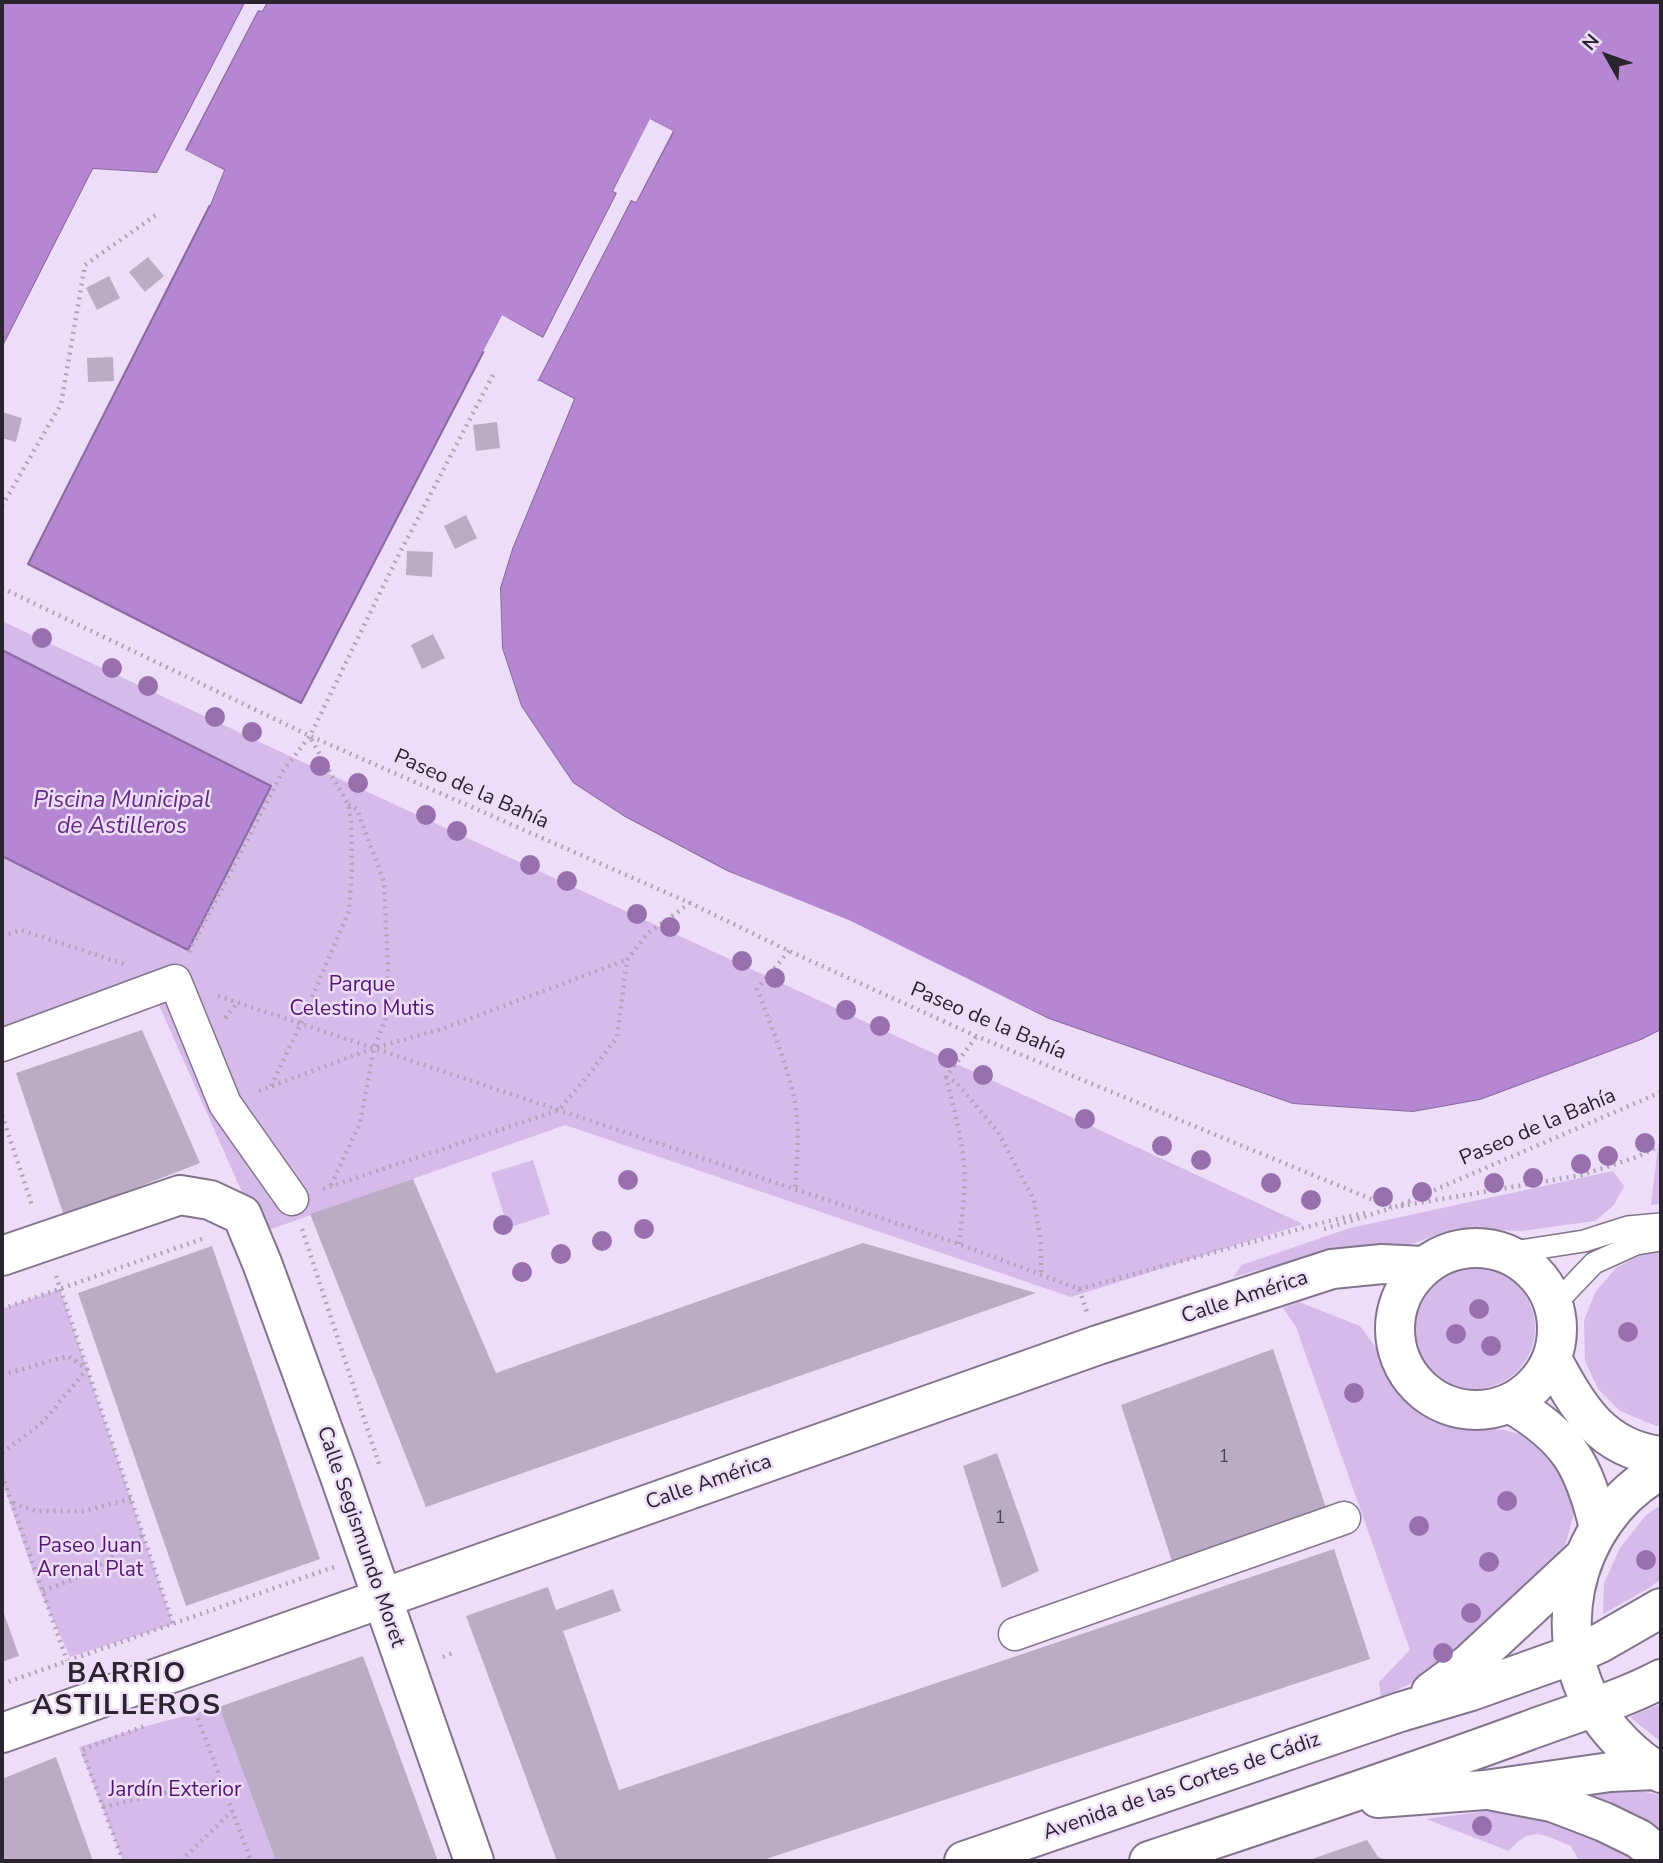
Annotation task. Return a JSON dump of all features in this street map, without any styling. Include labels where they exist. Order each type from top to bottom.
[{"type":"street","points":[[2,1045],[174,981],[225,1104],[292,1199]]},
{"type":"street","name":"Calle Segismundo Moret","points":[[44,1241],[180,1195],[211,1200],[242,1216],[267,1276],[339,1474],[474,1861]]},
{"type":"street","points":[[2,1256],[44,1241]]},
{"type":"street","points":[[1486,1247],[1507,1253],[1528,1265],[1544,1283],[1554,1305],[1557,1332],[1552,1359],[1542,1377],[1527,1392],[1510,1403],[1484,1410],[1457,1409],[1433,1399],[1412,1381],[1399,1358],[1393,1332],[1396,1307],[1407,1284],[1423,1266],[1442,1254],[1464,1248],[1486,1247]]},
{"type":"street","name":"Calle América","points":[[2,1733],[1098,1345],[1332,1269],[1382,1264],[1423,1266]]},
{"type":"street","points":[[1552,1359],[1567,1388],[1586,1415],[1606,1435],[1626,1447],[1661,1456]]},
{"type":"street","points":[[1510,1403],[1562,1442],[1578,1466],[1592,1496],[1592,1543]]},
{"type":"street","points":[[1659,1772],[1619,1740],[1594,1707],[1580,1676],[1571,1615],[1574,1588],[1592,1543],[1623,1499],[1661,1470]]},
{"type":"street","points":[[1015,1634],[1344,1518]]},
{"type":"street","name":"Avenida de las Cortes de Cádiz","points":[[1400,1712],[1471,1663],[1592,1543]]},
{"type":"street","name":"Avenida de las Cortes de Cádiz","points":[[964,1861],[1575,1654],[1601,1643],[1661,1608]]},
{"type":"street","points":[[1149,1861],[1594,1707],[1645,1688],[1661,1679]]},
{"type":"street","points":[[1324,1802],[1485,1790],[1610,1772],[1659,1772]]},
{"type":"street","points":[[1485,1790],[1552,1802],[1639,1839],[1661,1857]]},
{"type":"lane","points":[[1507,1253],[1584,1241],[1628,1227],[1661,1224]]},
{"type":"lane","points":[[1554,1305],[1594,1263],[1636,1244],[1661,1240]]},
{"type":"path","points":[[2,506],[61,404],[85,265],[156,215]]},
{"type":"path","points":[[174,981],[283,771],[310,736],[396,560],[493,376]]},
{"type":"path","name":"Paseo de la Bahía","points":[[2,588],[310,736],[690,903],[976,1036],[1393,1208],[1661,1092]]},
{"type":"path","points":[[271,1086],[349,911],[352,868],[348,804],[310,736]]},
{"type":"path","points":[[330,1186],[360,1123],[374,1048],[386,1018],[389,991],[384,882],[357,809],[348,804]]},
{"type":"path","points":[[292,1199],[559,1110],[617,1038],[627,960],[647,934],[690,903]]},
{"type":"path","points":[[2,936],[21,930],[959,1244],[1079,1289],[1329,1221],[1582,1175],[1637,1157],[1661,1145]]},
{"type":"path","points":[[789,951],[757,989],[779,1045],[795,1103],[798,1143],[795,1189]]},
{"type":"path","points":[[225,1104],[374,1048],[442,1029],[627,960]]},
{"type":"path","points":[[946,1077],[976,1036]]},
{"type":"path","points":[[946,1077],[964,1164],[959,1244]]},
{"type":"path","points":[[946,1077],[956,1082],[998,1132],[1034,1199],[1041,1244],[1041,1275]]},
{"type":"path","points":[[2,1115],[44,1241]]},
{"type":"path","points":[[2,1309],[207,1237]]},
{"type":"path","points":[[60,1289],[173,1624]]},
{"type":"path","points":[[1079,1289],[1098,1345]]},
{"type":"path","points":[[2,1375],[68,1356],[87,1369]]},
{"type":"path","points":[[2,1452],[43,1422],[87,1369]]},
{"type":"path","points":[[2,1475],[67,1661]]},
{"type":"path","points":[[12,1503],[36,1511],[83,1511],[131,1499]]},
{"type":"path","points":[[43,1591],[88,1573],[143,1535]]},
{"type":"path","points":[[2,1684],[335,1567],[332,1558]]},
{"type":"path","points":[[183,1712],[194,1708],[251,1861]]},
{"type":"path","points":[[123,1861],[82,1750],[150,1724]]},
{"type":"path","points":[[103,1807],[221,1780]]},
{"type":"path","points":[[181,1861],[232,1811]]},
{"type":"green space","name":"Parque Celestino Mutis","points":[[2,621],[1303,1224],[1071,1297],[565,1125],[260,1233],[147,978],[2,1026]]},
{"type":"green space","points":[[1661,1146],[1661,1204],[1651,1205],[1658,1147]]},
{"type":"green space","points":[[533,1160],[550,1214],[508,1228],[491,1173]]},
{"type":"green space","points":[[1613,1171],[1624,1186],[1614,1205],[1595,1221],[1521,1231],[1457,1228],[1397,1249],[1329,1251],[1233,1277],[1242,1265],[1350,1228]]},
{"type":"green space","points":[[1661,1251],[1661,1426],[1656,1426],[1620,1411],[1598,1389],[1585,1361],[1584,1320],[1596,1291],[1616,1268],[1644,1253]]},
{"type":"green space","points":[[1474,1267],[1497,1272],[1517,1285],[1530,1305],[1535,1328],[1530,1351],[1517,1371],[1497,1384],[1474,1389],[1451,1384],[1431,1371],[1418,1351],[1413,1328],[1418,1305],[1431,1285],[1451,1272]]},
{"type":"green space","name":"Paseo Juan Arenal Plat","points":[[60,1289],[173,1624],[70,1657],[37,1584],[2,1480],[2,1309]]},
{"type":"green space","points":[[1299,1302],[1360,1326],[1379,1352],[1393,1384],[1412,1405],[1441,1422],[1504,1430],[1536,1438],[1561,1460],[1577,1502],[1564,1550],[1432,1673],[1381,1698],[1379,1682],[1410,1650],[1296,1327],[1283,1308]]},
{"type":"green space","points":[[1661,1505],[1661,1579],[1603,1614],[1604,1583],[1620,1548],[1646,1515]]},
{"type":"green space","points":[[1661,1704],[1661,1742],[1630,1717]]},
{"type":"green space","name":"Jardín Exterior","points":[[219,1707],[276,1861],[123,1861],[79,1747]]},
{"type":"green space","points":[[1617,1787],[1661,1795],[1661,1837],[1570,1797]]},
{"type":"green space","points":[[1487,1811],[1572,1823],[1650,1861],[1579,1861],[1571,1846],[1538,1834],[1524,1837],[1509,1851],[1426,1819]]},
{"type":"water","points":[[2,2],[245,3],[157,173],[93,169],[2,348]]},
{"type":"water","points":[[267,2],[1661,2],[1661,1030],[1641,1040],[1480,1100],[1413,1112],[1293,1104],[1049,1019],[727,871],[625,817],[573,783],[521,706],[502,648],[500,588],[512,549],[574,399],[538,380],[631,200],[636,202],[673,132],[651,120],[613,191],[617,193],[543,338],[502,316],[301,703],[28,564],[210,205],[224,170],[185,151],[258,10],[262,11]]},
{"type":"water","name":"Piscina Municipal de Astilleros","points":[[2,650],[271,786],[188,950],[2,856]]},
{"type":"pier","points":[[243,2],[248,4],[160,175],[95,173],[2,352],[93,169],[157,173],[245,3]]},
{"type":"pier","points":[[263,2],[267,2],[262,11],[258,10],[185,150],[224,170],[210,205],[206,204],[219,172],[183,154],[182,150],[255,8],[260,7]]},
{"type":"pier","points":[[650,119],[673,131],[636,202],[631,200],[538,380],[535,379],[628,198],[635,197],[668,133],[652,124],[618,189],[621,194],[545,340],[541,341],[503,320],[486,352],[483,351],[502,315],[543,338],[617,193],[613,191]]},
{"type":"pier","points":[[538,380],[574,399],[512,549],[500,588],[502,648],[521,706],[573,783],[625,817],[727,871],[851,921],[1049,1019],[1293,1104],[1413,1112],[1480,1100],[1641,1040],[1661,1030],[1661,1034],[1481,1103],[1413,1116],[1292,1108],[1047,1022],[725,874],[623,820],[571,785],[517,707],[498,649],[497,587],[509,547],[570,401],[539,384]]},
{"type":"building","points":[[148,257],[164,276],[145,292],[129,272]]},
{"type":"building","points":[[109,276],[120,298],[97,310],[86,288]]},
{"type":"building","points":[[113,357],[114,381],[88,382],[87,358]]},
{"type":"building","points":[[2,412],[22,418],[16,442],[2,438]]},
{"type":"building","points":[[497,422],[500,448],[476,451],[473,425]]},
{"type":"building","points":[[466,515],[477,538],[455,549],[444,526]]},
{"type":"building","points":[[407,551],[433,552],[432,577],[406,575]]},
{"type":"building","points":[[433,634],[445,658],[422,669],[411,645]]},
{"type":"building","points":[[142,1030],[200,1163],[64,1216],[16,1073]]},
{"type":"building","points":[[413,1179],[496,1373],[863,1243],[1036,1293],[426,1507],[310,1214]]},
{"type":"building","points":[[212,1246],[320,1559],[186,1606],[78,1293]]},
{"type":"building","points":[[1273,1349],[1327,1511],[1173,1564],[1121,1405]]},
{"type":"building","points":[[997,1453],[1039,1571],[1002,1588],[963,1466]]},
{"type":"building","points":[[1334,1549],[1370,1659],[760,1861],[557,1861],[466,1616],[548,1587],[556,1610],[613,1589],[621,1611],[563,1631],[619,1790]]},
{"type":"building","points":[[2,1608],[19,1656],[2,1662]]},
{"type":"building","points":[[363,1656],[438,1861],[276,1861],[219,1707]]},
{"type":"building","points":[[56,1757],[93,1861],[2,1861],[2,1779]]},
{"type":"building","points":[[1367,1840],[1378,1857],[1389,1861],[1306,1861]]},
{"type":"district","name":"BARRIO ASTILLEROS","points":[[127,1691]]}]
